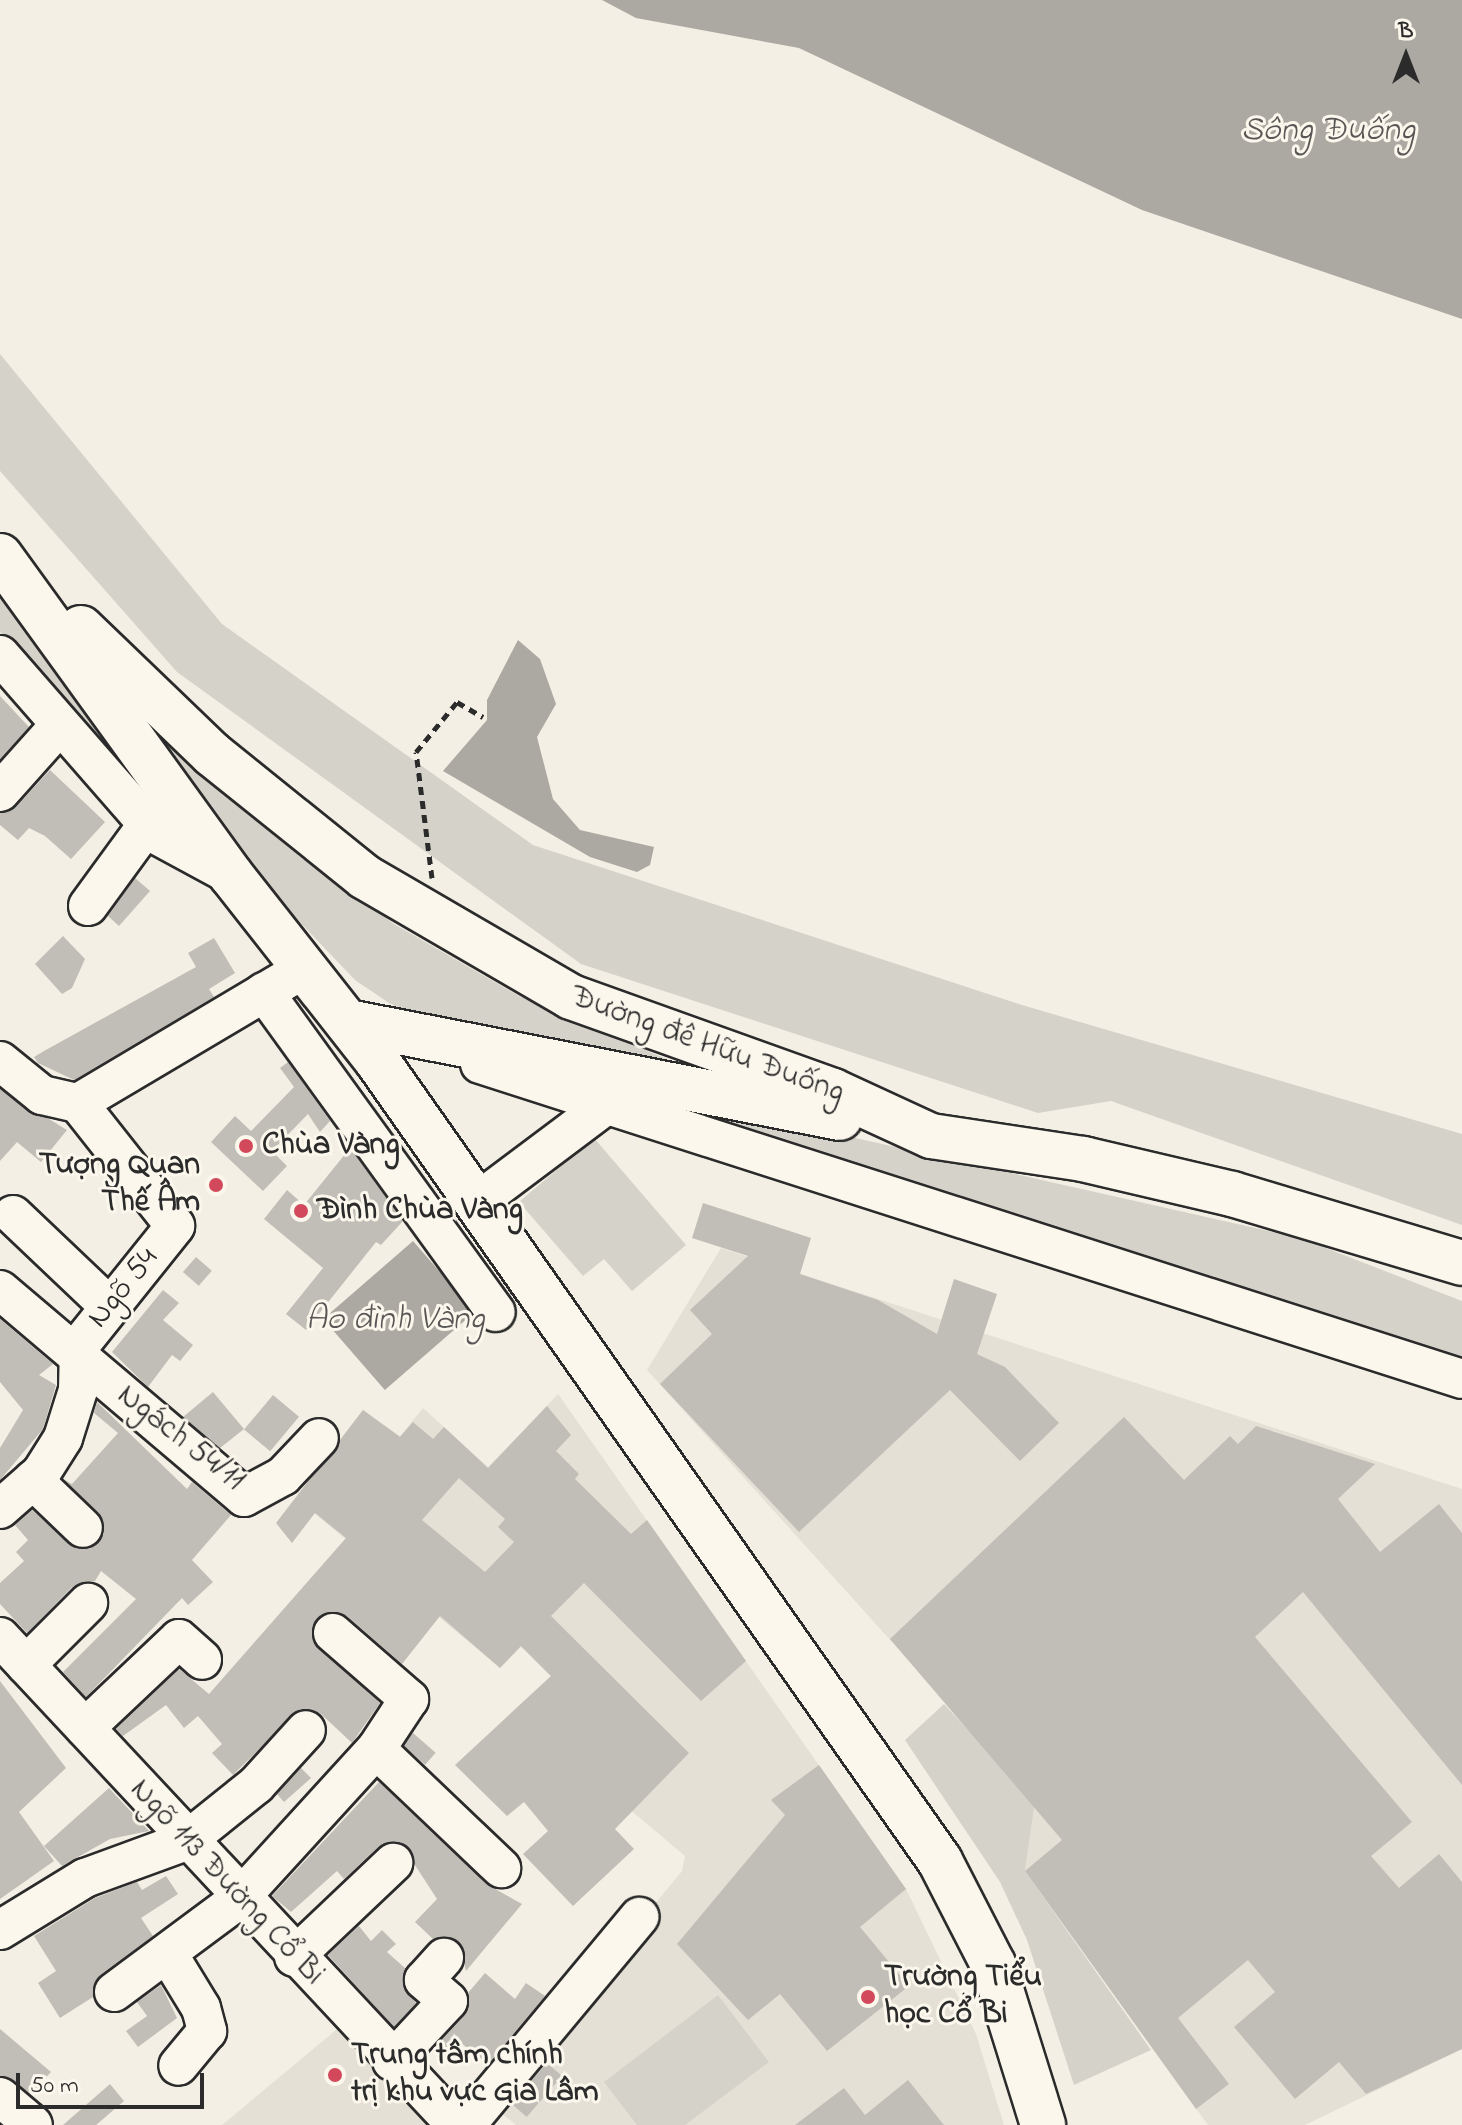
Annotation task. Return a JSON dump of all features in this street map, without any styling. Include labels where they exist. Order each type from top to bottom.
[{"type":"main road","name":"Đường đê Hữu Đuống","points":[[0,536],[171,719],[305,831],[417,911],[571,997],[833,1091],[931,1136],[1083,1159],[1336,1222],[1462,1263]]},
{"type":"main road","points":[[0,556],[231,875],[348,1022],[940,1861],[993,1964],[1043,2125]]},
{"type":"main road","points":[[348,1022],[931,1136]]},
{"type":"main road","points":[[1336,1222],[1462,1285]]},
{"type":"street","points":[[0,655],[147,825],[189,858],[231,875]]},
{"type":"street","points":[[0,792],[60,725]]},
{"type":"street","points":[[88,906],[147,825]]},
{"type":"street","points":[[0,1061],[42,1095],[78,1103],[305,968]]},
{"type":"street","points":[[264,992],[496,1312]]},
{"type":"street","points":[[348,1022],[1462,1379]]},
{"type":"street","name":"Ngõ 54","points":[[0,1509],[33,1480],[71,1416],[78,1357],[108,1305],[175,1220],[78,1103]]},
{"type":"street","points":[[477,1202],[606,1105]]},
{"type":"street","points":[[13,1215],[108,1305]]},
{"type":"street","points":[[0,1290],[78,1357]]},
{"type":"street","name":"Ngách 54/11","points":[[78,1357],[244,1497],[283,1476],[319,1438]]},
{"type":"street","points":[[33,1480],[83,1528]]},
{"type":"street","points":[[26,1665],[88,1603]]},
{"type":"street","points":[[114,1992],[239,1899],[376,1749],[409,1699],[333,1633]]},
{"type":"street","name":"Ngõ 113 Đường Cổ Bi","points":[[0,1637],[239,1899],[456,2125]]},
{"type":"street","points":[[85,1728],[179,1639],[202,1660]]},
{"type":"street","points":[[0,1930],[85,1878],[186,1841],[256,1785],[306,1730]]},
{"type":"street","points":[[376,1749],[501,1868]]},
{"type":"street","points":[[294,1957],[393,1863]]},
{"type":"street","points":[[466,2125],[639,1917]]},
{"type":"street","points":[[168,1954],[201,2008],[207,2031],[178,2066]]},
{"type":"street","points":[[392,2061],[448,2001],[424,1980],[444,1958]]},
{"type":"street","points":[[0,2097],[33,2125]]},
{"type":"path","points":[[417,911],[432,875],[416,752],[457,702],[483,717]]},
{"type":"shaded area","points":[[0,354],[222,624],[533,845],[1022,1005],[1462,1134],[1462,1225],[1111,1101],[1038,1113],[581,964],[177,672],[0,471]]},
{"type":"shaded area","points":[[0,582],[160,815],[0,632]]},
{"type":"shaded area","points":[[109,674],[289,845],[394,924],[521,997],[739,1090],[425,1019],[389,1003],[355,980],[253,873]]},
{"type":"shaded area","points":[[535,1066],[1300,1238],[1462,1301],[1462,1365]]},
{"type":"shaded area","points":[[594,1138],[686,1245],[632,1291],[604,1259],[583,1276],[519,1202]]},
{"type":"shaded area","points":[[721,1248],[1462,1489],[1462,2049],[1305,2125],[1208,2125],[1025,1871],[1035,1802],[647,1370]]},
{"type":"shaded area","points":[[558,1394],[906,1889],[976,2034],[1004,2125],[516,2125],[490,2104],[682,1871],[685,1856],[615,1797],[642,1767],[521,1647],[500,1668],[296,1498],[363,1410],[400,1436],[423,1408],[488,1467]]},
{"type":"shaded area","points":[[944,1704],[1035,1802],[1025,1871],[1151,2050],[1074,2085],[1027,1940],[1000,1882],[905,1740]]},
{"type":"shaded area","points":[[718,1995],[769,2062],[685,2125],[637,2125],[604,2082]]},
{"type":"shaded area","name":"Trung tâm chính trị khu vực Gia Lâm","points":[[342,2025],[437,2125],[222,2125]]},
{"type":"water","name":"Sông Đuống","points":[[602,0],[1462,0],[1462,319],[1142,210],[799,48],[636,18]]},
{"type":"water","points":[[518,640],[540,659],[556,704],[537,737],[553,799],[580,830],[654,847],[650,865],[637,872],[590,857],[443,771],[487,720],[487,700]]},
{"type":"water","name":"Ao đình Vàng","points":[[413,1241],[475,1312],[385,1390],[323,1319]]},
{"type":"building","points":[[0,696],[29,727],[0,759]]},
{"type":"building","points":[[50,770],[105,822],[71,859],[45,836],[29,828],[18,840],[0,825],[0,813],[16,807]]},
{"type":"building","points":[[135,878],[150,891],[119,926],[108,916]]},
{"type":"building","points":[[63,936],[85,959],[72,988],[62,994],[35,964]]},
{"type":"building","points":[[214,938],[235,973],[209,989],[214,997],[74,1080],[38,1063],[34,1057],[196,967],[188,953]]},
{"type":"building","name":"Chùa Vàng","points":[[288,1062],[330,1121],[320,1132],[308,1114],[272,1151],[287,1166],[263,1191],[211,1142],[235,1116],[251,1131],[294,1087],[280,1068]]},
{"type":"building","points":[[0,1089],[67,1130],[41,1162],[17,1142],[0,1161]]},
{"type":"building","points":[[350,1148],[403,1221],[381,1245],[376,1242],[306,1330],[286,1314],[323,1268],[264,1219],[287,1190],[304,1205]]},
{"type":"building","points":[[703,1203],[811,1238],[800,1274],[878,1300],[937,1334],[954,1279],[997,1294],[977,1354],[1005,1367],[1059,1423],[1020,1461],[950,1390],[799,1532],[660,1384],[712,1334],[690,1310],[748,1256],[692,1238]]},
{"type":"building","points":[[196,1257],[212,1271],[199,1286],[183,1272]]},
{"type":"building","points":[[163,1290],[179,1303],[163,1320],[193,1345],[180,1361],[172,1355],[148,1387],[112,1352]]},
{"type":"building","points":[[0,1319],[53,1364],[39,1375],[56,1385],[43,1429],[0,1480],[0,1448],[23,1410],[0,1382]]},
{"type":"building","points":[[213,1392],[244,1429],[220,1448],[183,1417]]},
{"type":"building","points":[[273,1395],[299,1417],[270,1451],[244,1429]]},
{"type":"building","points":[[97,1402],[187,1489],[192,1482],[231,1515],[192,1560],[213,1582],[188,1605],[182,1598],[86,1697],[63,1672],[136,1599],[101,1571],[95,1581],[72,1587],[27,1633],[0,1604],[0,1583],[24,1561],[16,1552],[28,1540],[15,1525],[32,1510],[77,1549],[90,1549],[104,1534],[99,1513],[63,1479],[72,1484],[118,1433],[94,1413]]},
{"type":"building","points":[[547,1406],[571,1435],[556,1451],[579,1474],[575,1479],[631,1534],[647,1520],[746,1661],[701,1701],[584,1583],[551,1616],[689,1753],[615,1829],[634,1849],[573,1906],[523,1854],[548,1831],[524,1802],[507,1816],[455,1765],[551,1676],[521,1646],[500,1668],[440,1616],[402,1664],[347,1616],[327,1612],[316,1619],[313,1641],[380,1703],[352,1743],[320,1713],[300,1709],[233,1775],[212,1753],[222,1744],[198,1716],[184,1728],[166,1705],[123,1736],[116,1729],[179,1669],[209,1694],[346,1538],[315,1513],[292,1543],[276,1523],[363,1410],[400,1437],[413,1422],[433,1439],[444,1427],[488,1468]],"holes":[[[459,1478],[505,1519],[498,1527],[514,1542],[485,1572],[422,1520]]]},
{"type":"building","points":[[1124,1417],[1184,1480],[1230,1436],[1238,1444],[1256,1426],[1375,1464],[1338,1499],[1380,1552],[1439,1504],[1462,1533],[1462,1785],[1303,1592],[1255,1637],[1412,1822],[1371,1856],[1399,1888],[1439,1854],[1462,1882],[1462,2049],[1366,2094],[1339,2062],[1295,2099],[1234,2027],[1275,1992],[1248,1960],[1178,2018],[1229,2084],[1196,2109],[1025,1871],[1062,1840],[890,1639]]},
{"type":"building","points":[[0,1681],[66,1768],[19,1812],[54,1861],[0,1899]]},
{"type":"building","points":[[413,1733],[436,1753],[425,1765],[403,1745]]},
{"type":"building","points":[[819,1765],[906,1889],[860,1927],[909,1986],[827,2051],[780,1994],[748,2020],[677,1944],[785,1815],[771,1800]]},
{"type":"building","points":[[301,1768],[311,1778],[284,1802],[277,1794]]},
{"type":"building","points":[[379,1782],[486,1884],[522,1904],[466,1971],[459,1942],[433,1939],[415,1922],[437,1899],[400,1842],[378,1847],[344,1879],[337,1871],[291,1912],[272,1896]]},
{"type":"building","points":[[109,1788],[149,1831],[110,1839],[62,1866],[44,1846]]},
{"type":"building","points":[[166,1876],[178,1894],[141,1918],[153,1936],[100,1975],[93,1997],[60,2018],[38,1983],[56,1971],[34,1936],[95,1898],[137,1882],[142,1890]]},
{"type":"building","points":[[359,1926],[371,1941],[382,1930],[396,1944],[387,1952],[406,1969],[403,1986],[416,2003],[394,2027],[328,1955]]},
{"type":"building","points":[[485,1973],[515,1999],[526,1983],[545,1996],[488,2064],[461,2043],[448,2057],[436,2046],[465,2015],[468,1993]]},
{"type":"building","points":[[161,1985],[177,2018],[138,2047],[126,2031],[147,2016],[137,2002]]},
{"type":"building","points":[[0,2029],[51,2072],[31,2094],[0,2076]]},
{"type":"building","points":[[547,2063],[562,2076],[527,2117],[512,2104]]},
{"type":"building","points":[[908,2080],[944,2125],[795,2125],[844,2088],[865,2115]]},
{"type":"building","points":[[110,2084],[124,2101],[96,2125],[63,2125]]},
{"type":"place","name":"Chùa Vàng","points":[[246,1146]]},
{"type":"place","name":"Tượng Quan Thế Âm","points":[[216,1185]]},
{"type":"place","name":"Đình Chùa Vàng","points":[[301,1211]]},
{"type":"place","name":"Trường Tiểu học Cổ Bi","points":[[868,1997]]},
{"type":"place","name":"Trung tâm chính trị khu vực Gia Lâm","points":[[335,2075]]}]
